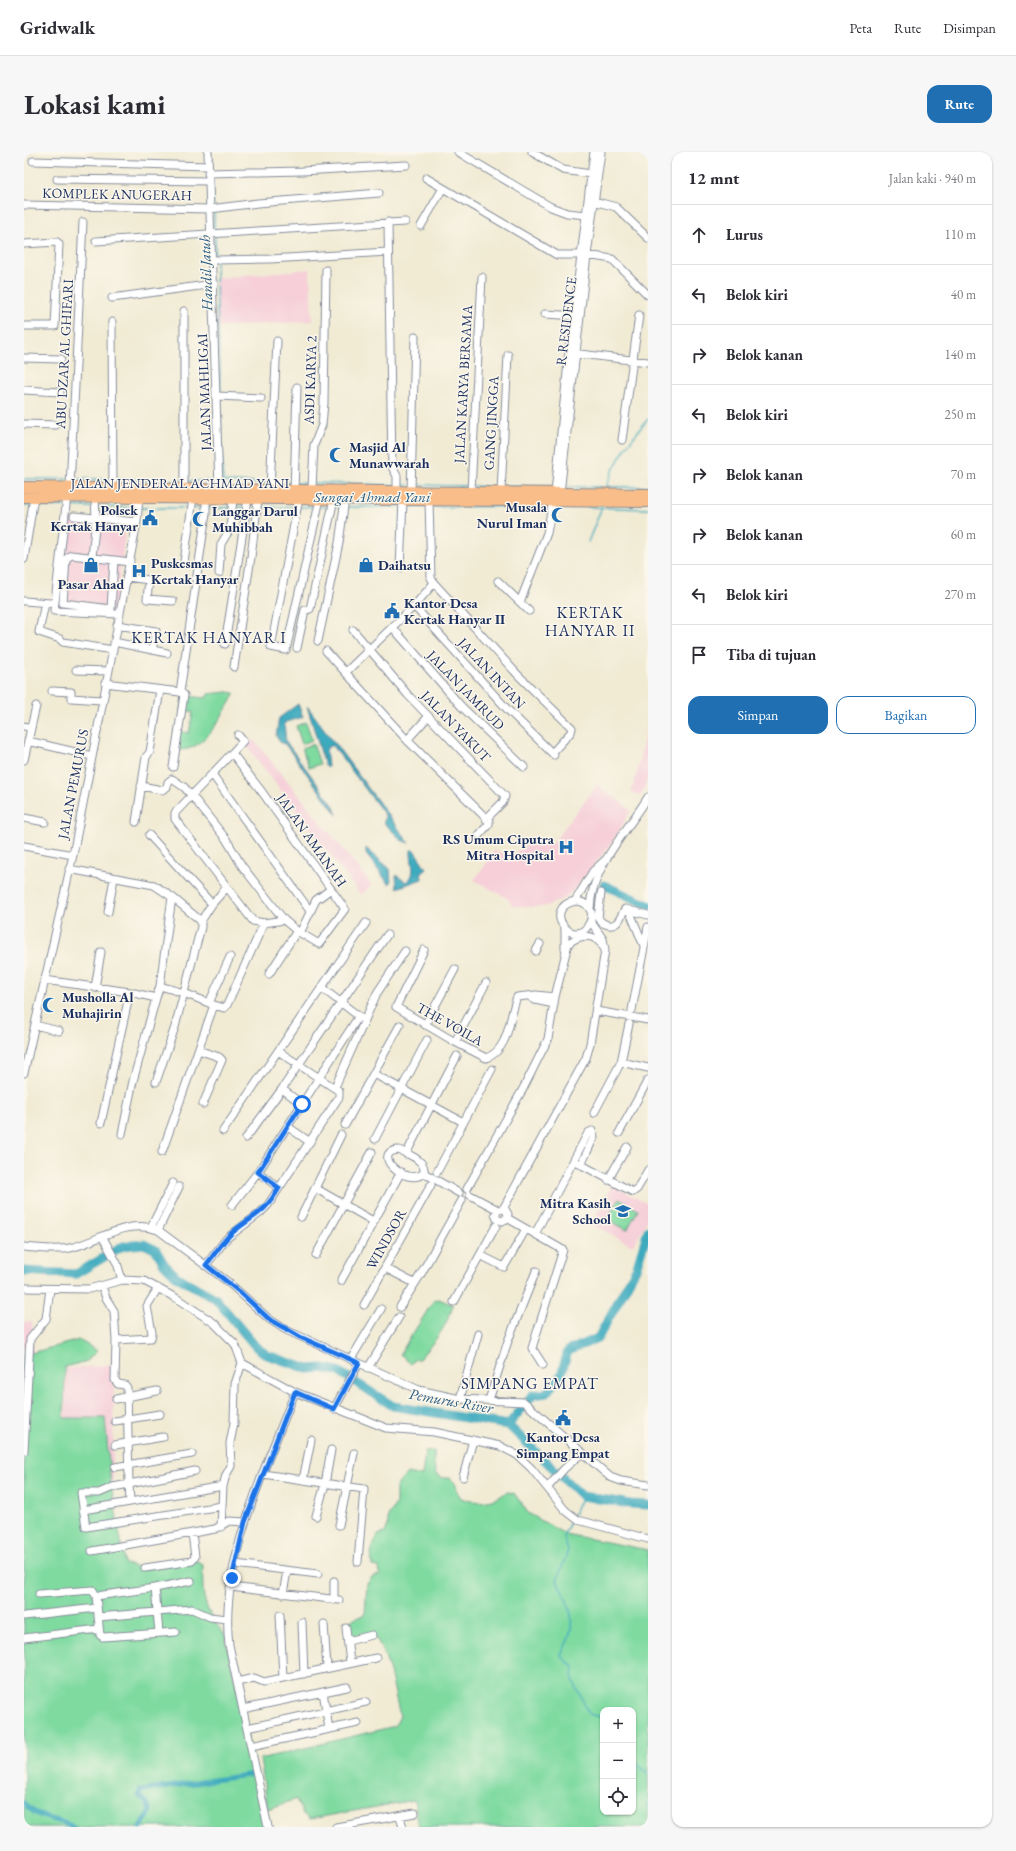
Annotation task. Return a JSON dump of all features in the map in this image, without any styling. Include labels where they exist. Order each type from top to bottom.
[{"type":"highway","name":"JALAN JENDERAL ACHMAD YANI","points":[[31,501],[113,482],[270,485],[319,504],[403,505],[468,494],[501,492],[555,498]]},
{"type":"highway","name":"JALAN JENDERAL ACHMAD YANI","points":[[24,487],[69,492],[95,504],[138,505],[253,505],[296,495],[312,485],[411,487],[468,494],[555,498],[648,498]]},
{"type":"street","name":"JALAN MAHLIGAI","points":[[208,152],[210,171],[209,181],[213,208],[215,260],[214,284],[219,483]]},
{"type":"street","points":[[458,152],[550,207],[567,213],[586,215]]},
{"type":"street","points":[[532,152],[564,170],[591,174]]},
{"type":"street","points":[[584,255],[586,215],[591,200],[591,174],[594,152]]},
{"type":"street","points":[[520,602],[547,533],[560,471],[572,353],[591,200],[601,152]]},
{"type":"street","points":[[33,161],[210,171],[302,171],[406,165]]},
{"type":"street","points":[[426,178],[557,255],[584,255],[614,260],[648,295]]},
{"type":"street","points":[[56,179],[209,181]]},
{"type":"street","points":[[421,226],[443,188]]},
{"type":"street","name":"KOMPLEK ANUGERAH","points":[[24,205],[213,208],[379,193]]},
{"type":"street","points":[[591,200],[616,207],[648,238]]},
{"type":"street","name":"ABU DZAR AL GHIFARI","points":[[55,603],[69,492],[83,222]]},
{"type":"street","points":[[388,222],[392,467],[397,476],[397,487]]},
{"type":"street","points":[[96,241],[405,222]]},
{"type":"street","points":[[24,244],[57,242],[59,244],[55,326],[24,326]]},
{"type":"street","points":[[215,260],[388,252]]},
{"type":"street","name":"ASDI KARYA 2","points":[[312,485],[314,445],[321,430],[324,403],[326,270]]},
{"type":"street","name":"JALAN KARYA BERSAMA","points":[[468,494],[482,277]]},
{"type":"street","points":[[112,298],[214,284]]},
{"type":"street","points":[[184,311],[184,483]]},
{"type":"street","points":[[545,314],[577,316]]},
{"type":"street","points":[[622,440],[639,315]]},
{"type":"street","points":[[112,322],[113,482]]},
{"type":"street","points":[[411,487],[415,337]]},
{"type":"street","points":[[270,485],[277,341]]},
{"type":"street","points":[[572,353],[648,362]]},
{"type":"street","name":"GANG JINGGA","points":[[501,492],[508,355]]},
{"type":"street","points":[[24,358],[61,359]]},
{"type":"street","points":[[296,387],[296,495],[271,647],[286,650],[319,504]]},
{"type":"street","points":[[24,390],[60,392]]},
{"type":"street","points":[[217,396],[261,398]]},
{"type":"street","points":[[24,424],[56,425]]},
{"type":"street","points":[[346,672],[414,606],[434,584],[431,578],[429,500]]},
{"type":"street","points":[[24,559],[31,501]]},
{"type":"street","points":[[92,558],[96,518],[95,504]]},
{"type":"street","points":[[184,562],[192,504]]},
{"type":"street","points":[[180,692],[206,514],[206,504]]},
{"type":"street","points":[[219,573],[221,544],[230,529],[232,504]]},
{"type":"street","points":[[296,648],[305,610],[310,609],[333,504]]},
{"type":"street","points":[[318,641],[339,543],[344,504]]},
{"type":"street","name":"JALAN PEMURUS","points":[[24,1073],[69,869],[92,756],[105,683],[130,562],[137,522],[138,505]]},
{"type":"street","points":[[225,644],[253,505]]},
{"type":"street","points":[[234,667],[252,557],[253,505]]},
{"type":"street","points":[[400,568],[403,505]]},
{"type":"street","points":[[74,516],[137,522]]},
{"type":"street","points":[[120,612],[111,609],[63,603],[67,557],[71,555],[130,562]]},
{"type":"street","points":[[111,609],[114,560]]},
{"type":"street","points":[[127,577],[150,576],[147,599],[173,601]]},
{"type":"street","points":[[498,581],[529,611]]},
{"type":"street","name":"JALAN INTAN","points":[[414,606],[507,709],[553,754],[571,732],[572,728],[518,675],[434,584]]},
{"type":"street","points":[[24,601],[55,603],[54,610],[120,612]]},
{"type":"street","points":[[45,603],[39,632],[60,639],[63,642],[152,650],[167,653]]},
{"type":"street","points":[[118,625],[156,632],[152,650]]},
{"type":"street","name":"JALAN JAMRUD","points":[[392,628],[460,706],[524,767]]},
{"type":"street","name":"JALAN YAKUT","points":[[353,630],[428,717],[505,796],[503,802],[486,819]]},
{"type":"street","points":[[326,651],[407,740],[486,819],[489,824],[479,835]]},
{"type":"street","points":[[76,670],[108,671]]},
{"type":"street","points":[[105,683],[180,692],[184,695],[173,767]]},
{"type":"street","points":[[136,822],[146,757],[150,752],[160,690]]},
{"type":"street","points":[[52,691],[71,692],[71,698],[102,700]]},
{"type":"street","points":[[24,760],[28,741],[27,727],[36,706]]},
{"type":"street","points":[[407,740],[428,717]]},
{"type":"street","points":[[238,735],[243,741],[242,743],[175,813],[175,819],[253,921],[264,923],[284,920]]},
{"type":"street","points":[[28,741],[92,756]]},
{"type":"street","name":"JALAN AMANAH","points":[[141,786],[162,790],[167,787],[168,782],[172,779],[184,787],[233,849],[242,866],[284,920],[298,932],[319,944],[345,912],[344,907],[262,792],[232,753]]},
{"type":"street","points":[[212,774],[310,911]]},
{"type":"street","points":[[507,1218],[500,1221],[497,1219],[499,1211],[586,1058],[596,1011],[605,950],[604,939],[591,922],[590,909],[592,893],[606,860],[648,797]]},
{"type":"street","points":[[24,818],[45,822]]},
{"type":"street","points":[[149,835],[212,904]]},
{"type":"street","points":[[24,846],[72,855]]},
{"type":"street","points":[[574,901],[593,871],[606,860]]},
{"type":"street","points":[[69,869],[154,885],[172,897],[201,921]]},
{"type":"street","points":[[108,912],[114,878]]},
{"type":"street","points":[[156,1082],[184,993],[201,927],[201,921],[212,904],[227,887]]},
{"type":"street","points":[[269,974],[298,932],[317,898],[331,888]]},
{"type":"street","points":[[600,893],[598,903],[600,921],[612,926],[619,921],[624,910],[648,915]]},
{"type":"street","points":[[122,1134],[133,1081],[160,986],[172,897]]},
{"type":"street","points":[[590,909],[582,902],[574,901],[565,905],[560,914],[562,924],[571,932],[580,932],[584,930],[591,922]]},
{"type":"street","points":[[629,910],[644,946]]},
{"type":"street","points":[[160,986],[224,1008],[227,1005],[264,923]]},
{"type":"street","points":[[223,1131],[366,923]]},
{"type":"street","points":[[632,1010],[645,961],[644,946],[648,927]]},
{"type":"street","points":[[565,928],[565,954]]},
{"type":"street","points":[[246,1138],[282,1089],[387,936]]},
{"type":"street","points":[[400,1306],[421,1274],[467,1196],[548,1039],[568,944],[574,938],[588,936],[599,941],[605,950]]},
{"type":"street","name":"THE VOILA","points":[[424,950],[396,1007],[425,1025],[486,1058],[501,1045],[506,1034],[517,997],[530,996],[535,1000],[555,1000]]},
{"type":"street","points":[[335,1086],[380,989],[405,951]]},
{"type":"street","points":[[95,988],[101,952]]},
{"type":"street","points":[[162,1152],[198,1050],[212,1004],[230,957]]},
{"type":"street","points":[[425,1025],[454,969]]},
{"type":"street","points":[[44,980],[130,992],[156,998]]},
{"type":"street","points":[[455,1042],[486,983]]},
{"type":"street","points":[[322,988],[366,1021]]},
{"type":"street","points":[[101,1123],[130,992]]},
{"type":"street","points":[[596,1011],[648,1020]]},
{"type":"street","points":[[232,1205],[258,1172],[359,1016]]},
{"type":"street","points":[[594,1113],[622,1062],[630,1024]]},
{"type":"street","points":[[35,1025],[59,1031]]},
{"type":"street","points":[[345,1125],[400,1025]]},
{"type":"street","points":[[374,1139],[427,1040]]},
{"type":"street","points":[[198,1050],[219,1057],[222,1060],[203,1104]]},
{"type":"street","points":[[206,1265],[227,1238],[260,1213],[279,1188],[339,1097],[339,1091],[335,1086],[318,1078],[278,1051]]},
{"type":"street","points":[[406,1154],[457,1056]]},
{"type":"street","points":[[622,1062],[648,1068]]},
{"type":"street","points":[[437,1172],[492,1069]]},
{"type":"street","points":[[374,1074],[463,1122]]},
{"type":"street","points":[[619,1134],[648,1080]]},
{"type":"street","points":[[282,1089],[302,1104]]},
{"type":"street","points":[[288,1127],[310,1142]]},
{"type":"street","points":[[301,1217],[341,1135]]},
{"type":"street","points":[[608,1180],[627,1147]]},
{"type":"street","points":[[424,1173],[416,1178],[391,1167],[387,1159],[390,1153],[397,1150],[406,1154],[422,1164],[424,1173],[459,1193],[461,1190],[467,1196],[499,1211],[507,1212],[507,1218]]},
{"type":"street","points":[[316,1255],[372,1152]]},
{"type":"street","points":[[535,1234],[577,1163],[631,1192],[635,1192],[648,1170]]},
{"type":"street","points":[[258,1172],[279,1188]]},
{"type":"street","points":[[341,1281],[401,1172]]},
{"type":"street","points":[[150,1227],[176,1185],[158,1230]]},
{"type":"street","name":"WINDSOR","points":[[364,1305],[431,1185]]},
{"type":"street","points":[[315,1188],[344,1206],[373,1221]]},
{"type":"street","points":[[507,1218],[563,1250],[532,1348],[543,1365]]},
{"type":"street","points":[[24,1247],[58,1249],[70,1248],[132,1226],[150,1227],[158,1230],[241,1293],[269,1319],[293,1333],[419,1390],[460,1399],[526,1403],[614,1480],[648,1485]]},
{"type":"street","points":[[454,1302],[496,1226]]},
{"type":"street","points":[[480,1256],[504,1267],[526,1229]]},
{"type":"street","points":[[102,1236],[113,1255],[122,1280]]},
{"type":"street","points":[[385,1268],[414,1283]]},
{"type":"street","points":[[489,1400],[508,1341],[536,1271]]},
{"type":"street","points":[[24,1288],[89,1288],[122,1280],[139,1280],[176,1298],[220,1328],[238,1349],[242,1363],[233,1395],[234,1423],[230,1443],[232,1466],[226,1475],[223,1486],[222,1506],[227,1523]]},
{"type":"street","points":[[102,1286],[106,1298],[114,1311],[116,1340],[115,1380],[116,1383],[126,1386],[128,1398],[128,1465],[130,1502]]},
{"type":"street","points":[[116,1340],[151,1338],[152,1333],[147,1306],[158,1288]]},
{"type":"street","points":[[24,1451],[26,1365],[30,1339],[46,1318],[50,1289]]},
{"type":"street","points":[[351,1359],[382,1309]]},
{"type":"street","points":[[368,1368],[399,1317]]},
{"type":"street","points":[[460,1399],[478,1334]]},
{"type":"street","points":[[242,1363],[295,1392],[334,1409],[386,1428],[434,1432],[491,1443],[510,1451],[531,1468],[572,1516],[581,1522],[648,1539]]},
{"type":"street","points":[[334,1409],[359,1363]]},
{"type":"street","points":[[116,1399],[128,1398],[157,1391]]},
{"type":"street","points":[[268,1827],[228,1645],[227,1619],[235,1564],[245,1522],[295,1392]]},
{"type":"street","points":[[115,1421],[160,1414]]},
{"type":"street","points":[[115,1445],[163,1438]]},
{"type":"street","points":[[303,1480],[310,1440]]},
{"type":"street","points":[[463,1476],[473,1440]]},
{"type":"street","points":[[316,1516],[325,1484],[331,1450]]},
{"type":"street","points":[[339,1525],[354,1453]]},
{"type":"street","points":[[548,1487],[564,1469],[582,1453]]},
{"type":"street","points":[[116,1467],[192,1454]]},
{"type":"street","points":[[195,1471],[113,1487],[99,1492],[82,1492],[85,1526],[88,1528],[222,1506]]},
{"type":"street","points":[[263,1474],[360,1488],[365,1491],[358,1562]]},
{"type":"street","points":[[83,1510],[223,1486]]},
{"type":"street","points":[[92,1551],[192,1533],[227,1523],[245,1522]]},
{"type":"street","points":[[145,1568],[192,1561],[195,1554],[192,1533]]},
{"type":"street","points":[[235,1564],[318,1574]]},
{"type":"street","points":[[283,1594],[287,1570]]},
{"type":"street","points":[[96,1596],[155,1588],[191,1581]]},
{"type":"street","points":[[231,1587],[336,1600],[334,1581]]},
{"type":"street","points":[[155,1588],[159,1633]]},
{"type":"street","points":[[39,1594],[93,1590],[96,1596],[100,1635],[103,1637],[176,1632]]},
{"type":"street","points":[[24,1616],[97,1608]]},
{"type":"street","points":[[98,1617],[192,1609],[210,1618],[227,1619]]},
{"type":"street","points":[[280,1615],[283,1678]]},
{"type":"street","points":[[302,1622],[304,1674]]},
{"type":"street","points":[[324,1624],[327,1668]]},
{"type":"street","points":[[346,1628],[350,1663]]},
{"type":"street","points":[[24,1638],[99,1629]]},
{"type":"street","points":[[348,1641],[372,1635]]},
{"type":"street","points":[[237,1682],[254,1678],[263,1682],[376,1658]]},
{"type":"street","points":[[243,1709],[347,1688]]},
{"type":"street","points":[[323,1692],[330,1729]]},
{"type":"street","points":[[247,1728],[366,1702]]},
{"type":"street","points":[[251,1746],[358,1723]]},
{"type":"street","points":[[336,1827],[384,1824],[414,1813]]},
{"type":"street","points":[[400,1817],[402,1827]]},
{"type":"shaded area","points":[[310,269],[312,321],[216,327],[216,278]]},
{"type":"shaded area","name":"Pasar Ahad","points":[[67,519],[126,526],[115,612],[56,605]]},
{"type":"shaded area","points":[[648,721],[648,779],[641,796],[631,792]]},
{"type":"shaded area","points":[[253,739],[372,885],[361,895],[246,745]]},
{"type":"shaded area","name":"RS Umum Ciputra Mitra Hospital","points":[[597,785],[631,810],[611,844],[573,891],[563,899],[544,907],[513,906],[507,898],[474,880],[495,850],[509,857],[536,839],[552,844]]},
{"type":"shaded area","name":"Mitra Kasih School","points":[[612,1185],[648,1204],[648,1219],[633,1246],[591,1224]]},
{"type":"shaded area","points":[[24,1321],[32,1322],[33,1355],[24,1355]]},
{"type":"shaded area","points":[[114,1364],[113,1483],[99,1492],[64,1490],[66,1369]]},
{"type":"green space","points":[[228,692],[234,693],[234,695],[211,732],[194,746],[186,749],[176,749],[178,731],[189,733],[193,712],[181,710],[184,696],[206,698],[208,694]]},
{"type":"green space","points":[[306,722],[312,740],[302,744],[296,726]]},
{"type":"green space","points":[[313,744],[320,764],[309,768],[302,748]]},
{"type":"green space","points":[[619,1199],[638,1210],[627,1230],[607,1219]]},
{"type":"green space","points":[[439,1299],[453,1305],[450,1314],[443,1329],[435,1340],[419,1359],[415,1359],[411,1364],[400,1354],[434,1300]]},
{"type":"green space","points":[[79,1340],[97,1351],[87,1361],[65,1367],[64,1418],[105,1418],[111,1485],[125,1564],[147,1569],[193,1560],[203,1565],[205,1603],[212,1617],[225,1635],[267,1827],[24,1827],[24,1355]]},
{"type":"green space","points":[[434,1451],[434,1466],[436,1474],[443,1478],[450,1478],[456,1484],[457,1492],[461,1498],[479,1502],[496,1498],[507,1492],[514,1493],[528,1513],[565,1534],[648,1550],[648,1827],[419,1827],[414,1800],[310,1819],[303,1814],[296,1799],[268,1809],[260,1759],[395,1726],[400,1716],[387,1662],[379,1643],[373,1634],[356,1636],[348,1635],[347,1628],[350,1621],[365,1614],[367,1584],[372,1577],[380,1575],[379,1567],[372,1566],[371,1550],[378,1535],[385,1533],[388,1525],[388,1517],[396,1503],[396,1487],[407,1473],[422,1476],[425,1452]]},
{"type":"water","points":[[298,704],[303,717],[284,723],[286,742],[333,805],[337,815],[285,744],[280,742],[276,736],[279,718]]},
{"type":"water","points":[[307,706],[409,843],[401,840],[384,823],[385,815],[333,746],[329,746],[326,750],[328,766],[325,766]]},
{"type":"water","points":[[366,848],[390,869],[391,883],[388,883],[366,854]]},
{"type":"water","points":[[411,850],[414,850],[426,868],[421,872],[422,879],[397,888],[396,875],[406,882],[412,876],[413,868]]},
{"type":"waterway","name":"Handil Jatuh","points":[[212,158],[212,170]]},
{"type":"waterway","name":"Handil Jatuh","points":[[212,176],[213,206]]},
{"type":"waterway","name":"Handil Jatuh","points":[[214,212],[214,232]]},
{"type":"waterway","name":"Handil Jatuh","points":[[215,236],[215,258]]},
{"type":"waterway","name":"Handil Jatuh","points":[[216,262],[216,282]]},
{"type":"waterway","name":"Handil Jatuh","points":[[216,286],[221,394]]},
{"type":"waterway","name":"Handil Jatuh","points":[[220,400],[223,482]]},
{"type":"waterway","points":[[606,489],[613,470],[623,452],[648,419]]},
{"type":"waterway","name":"Sungai Ahmad Yani","points":[[24,479],[67,479]]},
{"type":"waterway","name":"Sungai Ahmad Yani","points":[[73,479],[111,479]]},
{"type":"waterway","name":"Sungai Ahmad Yani","points":[[115,479],[181,481]]},
{"type":"waterway","name":"Sungai Ahmad Yani","points":[[187,481],[217,481]]},
{"type":"waterway","name":"Sungai Ahmad Yani","points":[[221,482],[267,483]]},
{"type":"waterway","name":"Sungai Ahmad Yani","points":[[273,483],[291,483]]},
{"type":"waterway","name":"Sungai Ahmad Yani","points":[[297,483],[309,483]]},
{"type":"waterway","name":"Sungai Ahmad Yani","points":[[315,483],[395,485]]},
{"type":"waterway","name":"Sungai Ahmad Yani","points":[[399,485],[409,485]]},
{"type":"waterway","name":"Sungai Ahmad Yani","points":[[413,485],[469,486]]},
{"type":"waterway","name":"Sungai Ahmad Yani","points":[[473,486],[499,487]]},
{"type":"waterway","name":"Sungai Ahmad Yani","points":[[503,487],[553,487]]},
{"type":"waterway","name":"Sungai Ahmad Yani","points":[[563,487],[601,487]]},
{"type":"waterway","name":"Sungai Ahmad Yani","points":[[606,487],[648,487]]},
{"type":"waterway","name":"Sungai Ahmad Yani","points":[[24,506],[30,506]]},
{"type":"waterway","name":"Sungai Ahmad Yani","points":[[36,506],[64,506]]},
{"type":"waterway","name":"Sungai Ahmad Yani","points":[[68,506],[92,507]]},
{"type":"waterway","name":"Sungai Ahmad Yani","points":[[432,507],[550,506]]},
{"type":"waterway","name":"Sungai Ahmad Yani","points":[[98,507],[136,508]]},
{"type":"waterway","name":"Sungai Ahmad Yani","points":[[234,507],[244,507]]},
{"type":"waterway","name":"Sungai Ahmad Yani","points":[[260,507],[294,507]]},
{"type":"waterway","name":"Sungai Ahmad Yani","points":[[300,507],[316,507]]},
{"type":"waterway","name":"Sungai Ahmad Yani","points":[[320,507],[330,507]]},
{"type":"waterway","name":"Sungai Ahmad Yani","points":[[334,507],[342,507]]},
{"type":"waterway","name":"Sungai Ahmad Yani","points":[[346,507],[400,507]]},
{"type":"waterway","name":"Sungai Ahmad Yani","points":[[406,507],[426,507]]},
{"type":"waterway","name":"Sungai Ahmad Yani","points":[[588,507],[648,509]]},
{"type":"waterway","points":[[588,542],[602,507]]},
{"type":"waterway","name":"Sungai Ahmad Yani","points":[[140,508],[190,508]]},
{"type":"waterway","name":"Sungai Ahmad Yani","points":[[194,508],[204,508]]},
{"type":"waterway","name":"Sungai Ahmad Yani","points":[[208,508],[230,508]]},
{"type":"waterway","points":[[604,885],[648,905]]},
{"type":"waterway","points":[[508,1425],[533,1395],[546,1393],[561,1375],[568,1351],[598,1338],[636,1269],[648,1230]]},
{"type":"waterway","name":"Pemurus River","points":[[24,1271],[76,1274],[123,1246],[144,1244],[156,1250],[164,1264],[177,1277],[215,1298],[256,1347],[267,1355],[308,1369],[323,1368],[338,1371],[393,1406],[508,1425],[582,1496],[630,1504],[648,1505]]},
{"type":"waterway","points":[[574,1514],[582,1496]]},
{"type":"waterway","points":[[572,1519],[564,1534],[568,1550],[557,1581],[567,1601],[571,1615],[571,1629],[561,1656],[574,1667],[573,1680],[589,1714],[600,1717]]},
{"type":"waterway","points":[[636,1762],[648,1774]]},
{"type":"waterway","points":[[141,1827],[150,1811],[147,1803],[139,1795],[140,1791],[254,1774]]},
{"type":"waterway","points":[[648,1801],[648,1811]]},
{"type":"waterway","points":[[24,1803],[30,1809],[42,1816],[73,1827]]},
{"type":"place","name":"Masjid Al Munawwarah","points":[[337,455]]},
{"type":"place","name":"Musala Nurul Iman","points":[[559,515]]},
{"type":"place","name":"Polsek Kertak Hanyar","points":[[150,518]]},
{"type":"place","name":"Langgar Darul Muhibbah","points":[[200,519]]},
{"type":"place","name":"Pasar Ahad","points":[[91,565]]},
{"type":"place","name":"Daihatsu","points":[[366,565]]},
{"type":"place","name":"Puskesmas Kertak Hanyar","points":[[139,571]]},
{"type":"place","name":"Kantor Desa Kertak Hanyar II","points":[[392,611]]},
{"type":"place","name":"RS Umum Ciputra Mitra Hospital","points":[[566,847]]},
{"type":"place","name":"Musholla Al Muhajirin","points":[[50,1005]]},
{"type":"place","name":"Mitra Kasih School","points":[[623,1211]]},
{"type":"place","name":"Kantor Desa Simpang Empat","points":[[563,1418]]},
{"type":"district","name":"KERTAK HANYAR II","points":[[590,621]]},
{"type":"district","name":"KERTAK HANYAR I","points":[[209,637]]},
{"type":"district","name":"SIMPANG EMPAT","points":[[530,1383]]},
{"type":"route","points":[[232,1578],[245,1522],[295,1392],[334,1409],[359,1363],[286,1330],[269,1319],[241,1293],[206,1265],[227,1238],[235,1230],[260,1213],[276,1194],[279,1188],[258,1172],[302,1104]]}]
